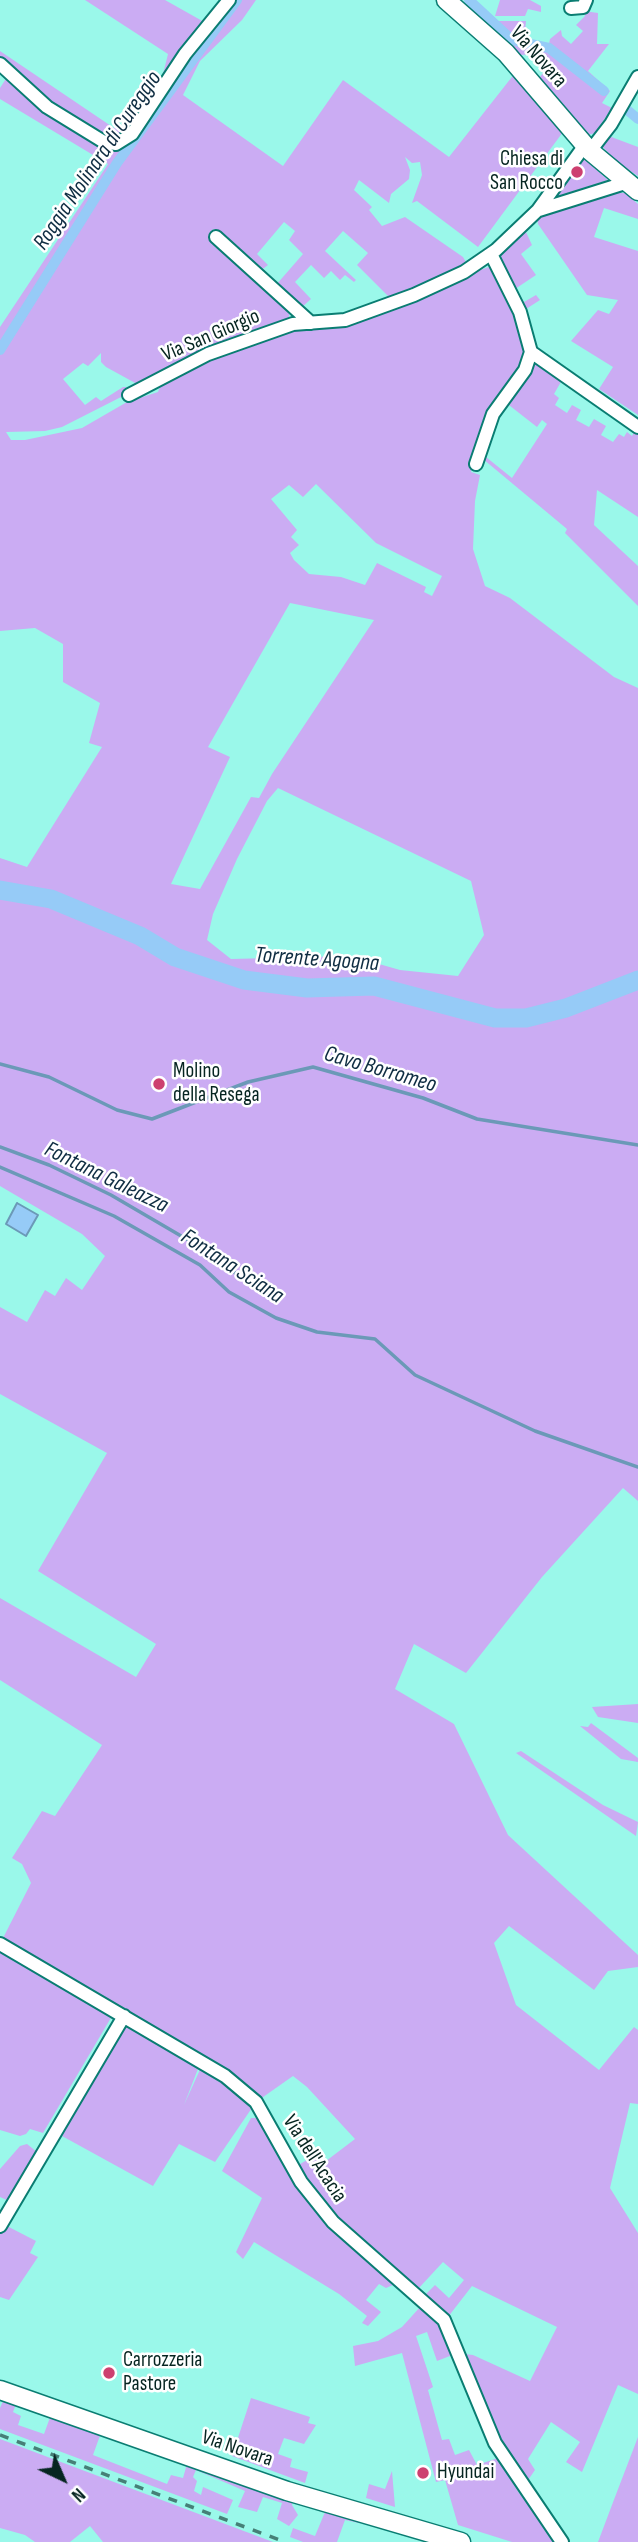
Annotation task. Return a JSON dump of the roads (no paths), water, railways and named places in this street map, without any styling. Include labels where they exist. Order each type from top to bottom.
[{"type":"main road","name":"Via Novara","points":[[446,0],[506,53],[587,148],[632,187]]},
{"type":"main road","name":"Via Novara","points":[[0,2390],[287,2491],[461,2542]]},
{"type":"street","points":[[0,64],[47,107],[104,142],[116,144],[132,134],[185,54],[229,0]]},
{"type":"street","points":[[571,8],[583,7],[586,0]]},
{"type":"street","points":[[538,210],[622,105],[638,77]]},
{"type":"street","points":[[538,210],[632,187]]},
{"type":"street","name":"Via San Giorgio","points":[[130,395],[191,361],[293,324],[345,320],[414,295],[464,272],[491,254],[538,210]]},
{"type":"street","name":"Via San Giorgio","points":[[216,237],[311,323]]},
{"type":"street","points":[[476,464],[494,414],[525,370],[531,352],[520,312],[491,254]]},
{"type":"street","points":[[531,352],[638,427]]},
{"type":"street","name":"Via dell'Acacia","points":[[0,1944],[225,2076],[257,2102],[301,2182],[333,2222],[444,2320],[495,2443],[562,2542]]},
{"type":"street","points":[[0,2226],[124,2016]]},
{"type":"water","points":[[17,1203],[38,1215],[26,1236],[6,1224]]},
{"type":"waterway","name":"Roggia Molinara di Cureggio","points":[[0,350],[117,163],[237,0]]},
{"type":"waterway","name":"Roggia Molinara di Cureggio","points":[[469,0],[512,40],[549,48],[604,91]]},
{"type":"waterway","name":"Roggia Molinara di Cureggio","points":[[620,104],[638,119]]},
{"type":"waterway","name":"Torrente Agogna","points":[[0,890],[51,899],[140,936],[175,957],[244,980],[307,988],[374,986],[495,1018],[526,1018],[566,1008],[638,980]]},
{"type":"waterway","name":"Cavo Borromeo","points":[[0,1064],[49,1077],[117,1110],[152,1119],[248,1082],[313,1067],[423,1098],[477,1119],[638,1145]]},
{"type":"waterway","name":"Fontana Galeazza","points":[[0,1147],[49,1165],[111,1195],[188,1240],[264,1293]]},
{"type":"waterway","name":"Fontana Sciana","points":[[0,1167],[114,1216],[200,1265],[229,1292],[276,1318],[317,1332],[375,1339],[415,1375],[535,1431],[638,1467]]},
{"type":"railway","points":[[0,2435],[285,2542]]},
{"type":"place","name":"Chiesa di San Rocco","points":[[577,172]]},
{"type":"place","name":"Molino della Resega","points":[[159,1084]]},
{"type":"place","name":"Carrozzeria Pastore","points":[[109,2373]]},
{"type":"place","name":"Hyundai","points":[[423,2473]]}]
